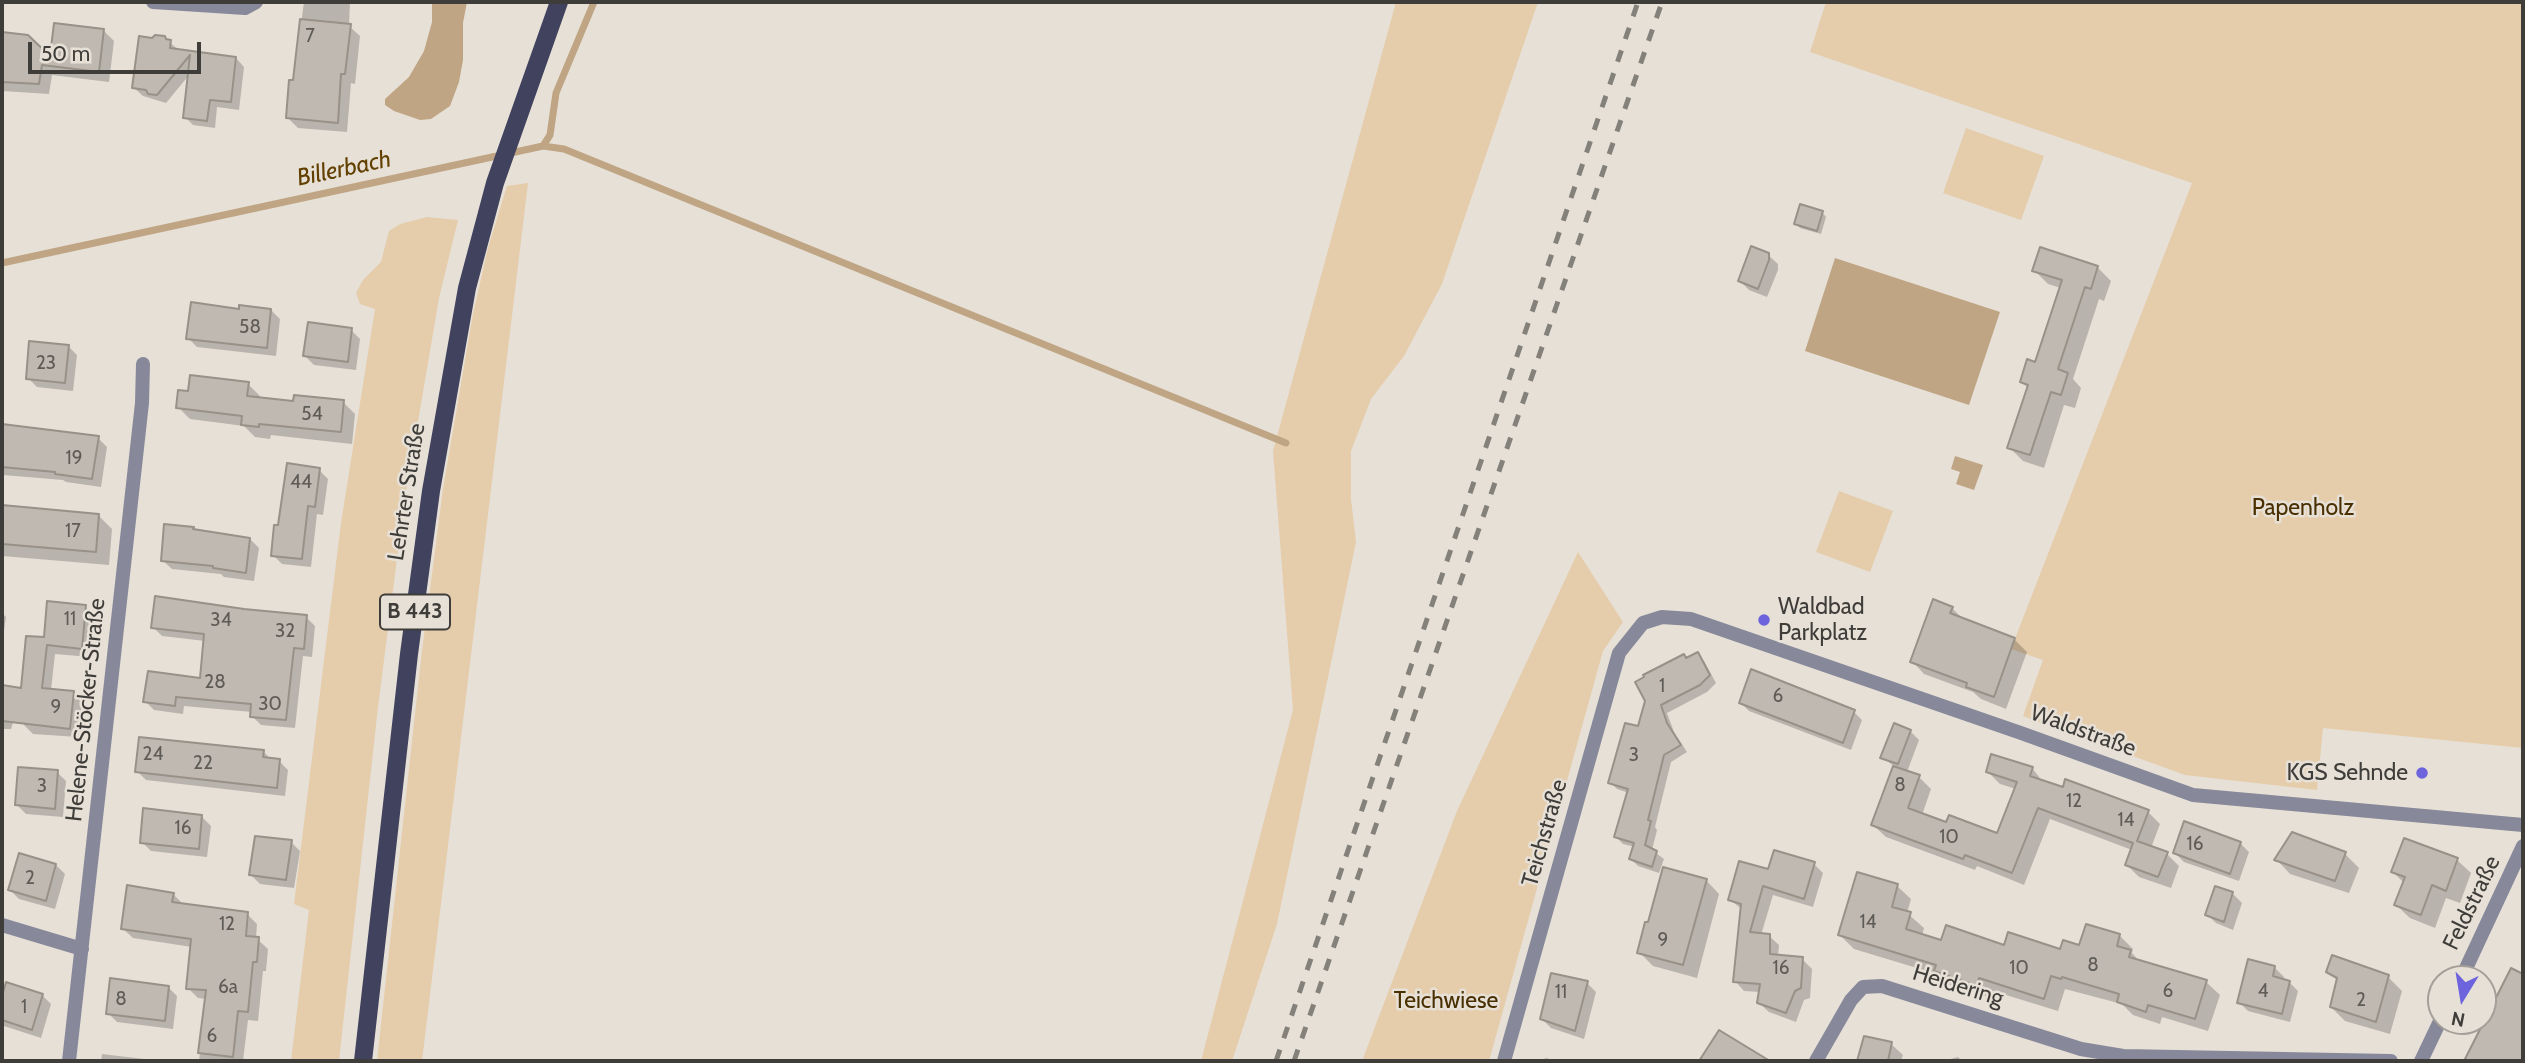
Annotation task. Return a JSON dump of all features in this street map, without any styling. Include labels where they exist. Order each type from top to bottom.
[{"type":"main road","name":"Lehrter Straße","points":[[365,1056],[409,654],[431,491],[467,288],[495,183],[559,2]]},
{"type":"street","points":[[153,2],[245,8],[256,2]]},
{"type":"street","name":"Helene-Stöcker-Straße","points":[[69,1061],[142,403],[143,364]]},
{"type":"street","name":"Waldstraße","points":[[1643,623],[1662,617],[1691,619],[2193,795],[2523,825]]},
{"type":"street","name":"Teichstraße","points":[[1504,1061],[1619,653],[1643,623]]},
{"type":"street","name":"Feldstraße","points":[[2468,965],[2523,846]]},
{"type":"street","points":[[2,925],[82,949]]},
{"type":"street","name":"Heidering","points":[[1816,1061],[1851,1000],[1863,987],[1882,986],[2081,1049],[2122,1059],[2391,1061]]},
{"type":"street","points":[[2421,1061],[2433,1035]]},
{"type":"green space","points":[[1396,2],[1538,2],[1442,284],[1404,356],[1371,399],[1351,451],[1351,499],[1356,542],[1277,924],[1232,1061],[1201,1061],[1293,710],[1273,451]]},
{"type":"green space","name":"Papenholz","points":[[1826,2],[2523,2],[2523,748],[2323,728],[2317,790],[2185,775],[2023,716],[2043,660],[2011,649],[2192,183],[1810,52]]},
{"type":"green space","points":[[1966,128],[2044,156],[2021,220],[1943,193]]},
{"type":"green space","points":[[528,183],[422,1061],[377,1061],[421,659],[443,489],[473,314],[488,248],[507,186]]},
{"type":"green space","points":[[427,217],[458,220],[439,298],[404,504],[378,707],[339,1061],[291,1061],[309,910],[294,904],[341,523],[375,309],[360,304],[356,293],[363,280],[381,262],[389,231],[400,224]]},
{"type":"green space","points":[[1839,491],[1893,511],[1870,572],[1816,552]]},
{"type":"green space","name":"Teichwiese","points":[[1578,552],[1623,622],[1603,651],[1489,1061],[1362,1061],[1457,811]]},
{"type":"shaded area","points":[[432,2],[467,2],[463,23],[463,60],[459,82],[450,106],[431,119],[420,120],[394,111],[385,105],[385,99],[409,77],[424,51],[432,22]]},
{"type":"shaded area","points":[[1835,258],[2000,312],[1969,405],[1805,351]]},
{"type":"shaded area","points":[[1955,456],[1983,465],[1974,490],[1956,484],[1960,472],[1951,469]]},
{"type":"building","points":[[300,19],[351,24],[345,74],[341,74],[338,123],[286,118],[289,80],[293,80]]},
{"type":"building","points":[[54,23],[104,29],[99,72],[42,65],[39,84],[2,82],[2,32],[28,35],[50,56]]},
{"type":"building","points":[[155,35],[171,40],[170,48],[236,57],[231,102],[210,100],[207,121],[183,118],[190,55],[157,95],[132,88],[139,36],[152,38]]},
{"type":"building","points":[[1800,204],[1823,211],[1817,231],[1794,224]]},
{"type":"building","points":[[1751,246],[1769,253],[1758,289],[1738,281]]},
{"type":"building","points":[[2040,247],[2098,266],[2091,289],[2085,287],[2058,369],[2068,373],[2061,395],[2051,392],[2030,455],[2007,448],[2028,385],[2020,382],[2027,359],[2035,362],[2062,280],[2032,271]]},
{"type":"building","points":[[191,302],[239,309],[239,305],[271,309],[267,348],[186,339]]},
{"type":"building","points":[[308,322],[352,328],[348,362],[303,356]]},
{"type":"building","points":[[29,341],[69,345],[65,383],[26,379]]},
{"type":"building","points":[[190,375],[249,382],[247,396],[293,401],[294,395],[344,400],[341,432],[259,424],[259,427],[241,425],[242,416],[176,408],[178,390],[188,391]]},
{"type":"building","points":[[2,424],[99,436],[92,479],[2,467]]},
{"type":"building","points":[[287,463],[320,468],[315,507],[308,506],[302,559],[271,556],[274,525],[278,525]]},
{"type":"building","points":[[2,505],[99,514],[96,552],[2,544]]},
{"type":"building","points":[[164,524],[250,538],[246,573],[213,566],[161,561]]},
{"type":"building","points":[[155,596],[307,615],[304,649],[294,648],[286,720],[250,717],[251,704],[176,697],[175,706],[143,702],[148,671],[200,678],[204,634],[151,628]]},
{"type":"building","points":[[1933,599],[1953,607],[1950,613],[2015,638],[1994,697],[1966,687],[1967,683],[1910,662]]},
{"type":"building","points":[[47,601],[86,605],[82,649],[47,645],[42,688],[74,691],[70,729],[2,721],[2,685],[21,688],[26,636],[44,637]]},
{"type":"building","points":[[1698,652],[1710,675],[1700,685],[1661,705],[1667,723],[1681,745],[1664,755],[1648,820],[1651,821],[1645,845],[1657,851],[1652,867],[1629,859],[1634,843],[1614,837],[1628,789],[1608,783],[1625,723],[1638,726],[1645,701],[1635,682],[1644,677],[1643,675],[1684,654],[1686,658]]},
{"type":"building","points":[[1751,669],[1855,710],[1843,743],[1739,703]]},
{"type":"building","points":[[1894,723],[1911,730],[1898,764],[1880,758]]},
{"type":"building","points":[[139,737],[264,750],[263,757],[280,759],[277,788],[135,772]]},
{"type":"building","points":[[1991,754],[2033,767],[2030,776],[2063,787],[2065,779],[2149,810],[2137,841],[2168,852],[2158,877],[2125,865],[2133,843],[2038,808],[2012,873],[1965,855],[1963,859],[1871,825],[1893,766],[1920,775],[1908,808],[1946,822],[1949,815],[1997,833],[2017,782],[1986,772]]},
{"type":"building","points":[[18,767],[58,770],[55,809],[15,805]]},
{"type":"building","points":[[143,808],[202,815],[199,849],[140,843]]},
{"type":"building","points":[[2184,821],[2241,842],[2230,874],[2173,853]]},
{"type":"building","points":[[2292,832],[2346,852],[2335,881],[2274,860]]},
{"type":"building","points":[[255,836],[292,840],[286,880],[249,875]]},
{"type":"building","points":[[2404,838],[2458,858],[2446,891],[2432,885],[2421,915],[2394,905],[2405,877],[2391,872]]},
{"type":"building","points":[[1774,850],[1815,862],[1804,899],[1763,886],[1750,932],[1770,934],[1770,954],[1803,957],[1801,988],[1795,991],[1786,1013],[1757,1003],[1760,984],[1733,982],[1741,904],[1728,900],[1739,861],[1768,869]]},
{"type":"building","points":[[19,853],[56,864],[46,901],[8,890]]},
{"type":"building","points":[[1663,867],[1707,879],[1683,965],[1637,953]]},
{"type":"building","points":[[1857,872],[1898,884],[1892,907],[1911,912],[1906,929],[1941,940],[1946,925],[2004,945],[2008,932],[2060,949],[2063,940],[2079,945],[2086,924],[2120,934],[2117,946],[2131,950],[2129,957],[2207,980],[2195,1019],[2148,1005],[2146,1012],[2117,1002],[2119,994],[2062,977],[2051,976],[2044,999],[1979,978],[1977,986],[1934,971],[1936,965],[1838,935]]},
{"type":"building","points":[[127,885],[174,893],[172,902],[248,912],[246,936],[259,937],[257,962],[253,962],[248,1012],[238,1011],[233,1057],[198,1053],[206,990],[186,989],[191,939],[121,929]]},
{"type":"building","points":[[2215,886],[2233,892],[2224,922],[2205,915]]},
{"type":"building","points":[[2332,955],[2389,975],[2376,1022],[2330,1007],[2337,978],[2326,972]]},
{"type":"building","points":[[2248,959],[2275,966],[2273,976],[2290,981],[2282,1014],[2237,1003]]},
{"type":"building","points":[[2511,968],[2523,974],[2523,1061],[2464,1061],[2477,1035],[2497,1035],[2497,996]]},
{"type":"building","points":[[1551,973],[1588,981],[1575,1031],[1540,1019]]},
{"type":"building","points":[[110,978],[169,986],[165,1021],[106,1014]]},
{"type":"building","points":[[6,982],[43,994],[32,1030],[2,1020],[2,996]]},
{"type":"building","points":[[1719,1030],[1770,1061],[1699,1061]]},
{"type":"building","points":[[1864,1036],[1892,1042],[1888,1061],[1857,1061]]},
{"type":"waterway","name":"Billerbach","points":[[543,146],[550,135],[556,93],[594,2]]},
{"type":"waterway","points":[[2,263],[543,146],[564,149],[1286,443]]},
{"type":"railway","points":[[1276,1061],[1638,2]]},
{"type":"railway","points":[[1294,1061],[1662,2]]},
{"type":"place","name":"Waldbad Parkplatz","points":[[1764,620]]},
{"type":"place","name":"KGS Sehnde","points":[[2422,773]]}]
